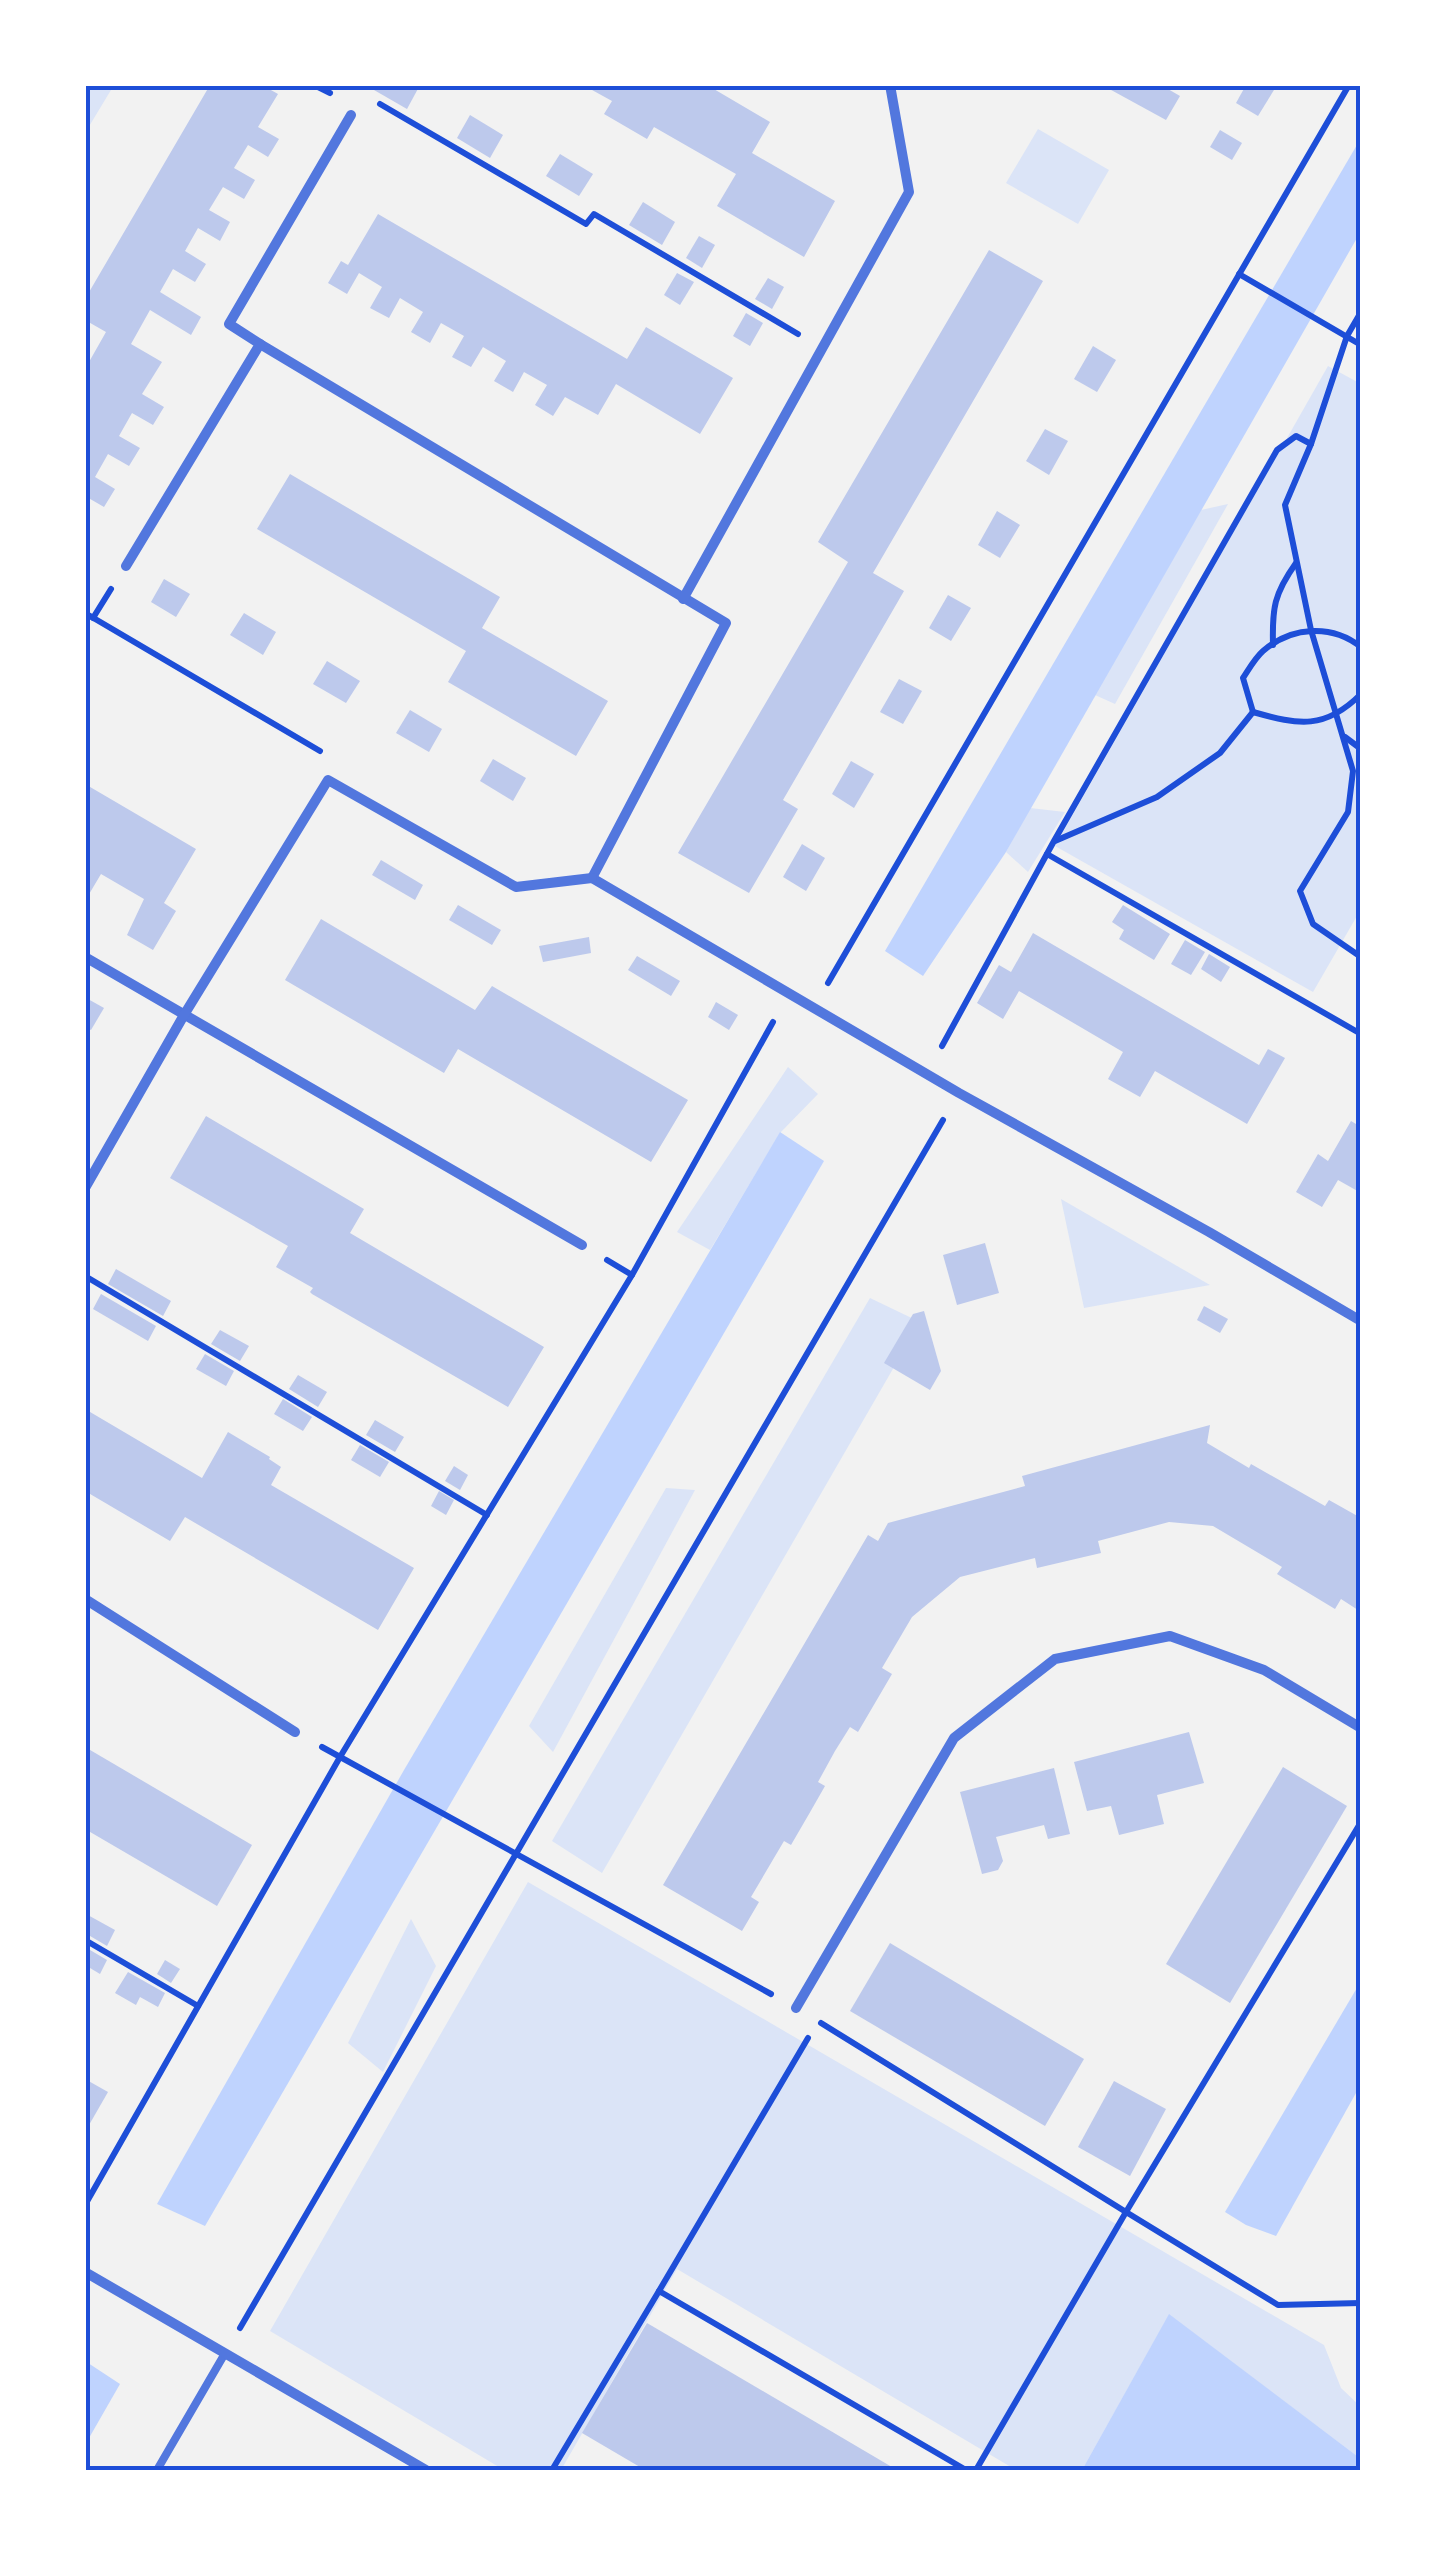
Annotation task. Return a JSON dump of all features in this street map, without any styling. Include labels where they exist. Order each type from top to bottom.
[{"type":"street","points":[[683,599],[909,192],[890,85]]},
{"type":"street","points":[[351,115],[230,324],[726,623],[592,878]]},
{"type":"street","points":[[126,566],[260,344]]},
{"type":"street","points":[[85,1188],[184,1014],[328,780],[516,887],[592,878],[958,1093],[1361,1321]]},
{"type":"street","points":[[85,957],[582,1245]]},
{"type":"street","points":[[85,1599],[295,1732]]},
{"type":"street","points":[[796,2008],[954,1738],[1056,1660],[1170,1636],[1264,1670],[1361,1728]]},
{"type":"street","points":[[85,2272],[426,2470]]},
{"type":"lane","points":[[157,2470],[224,2355]]},
{"type":"path","points":[[814,1007],[1349,85]]},
{"type":"path","points":[[351,115],[366,96],[586,224],[594,214],[821,347]]},
{"type":"path","points":[[1239,274],[1361,345]]},
{"type":"path","points":[[1361,312],[1347,336],[1311,444],[1285,504],[1311,630],[1353,771],[1348,812],[1300,891],[1313,924],[1361,957]]},
{"type":"path","points":[[926,1074],[1277,450],[1296,436],[1311,444]]},
{"type":"path","points":[[1273,645],[1272,607],[1297,562]]},
{"type":"path","points":[[85,613],[320,748],[328,780]]},
{"type":"path","points":[[1253,712],[1243,678],[1262,652],[1273,645],[1311,630],[1344,633],[1361,647]]},
{"type":"path","points":[[1253,712],[1290,723],[1327,720],[1361,694]]},
{"type":"path","points":[[1054,841],[1157,797],[1220,754],[1253,712]]},
{"type":"path","points":[[1344,736],[1361,748]]},
{"type":"path","points":[[1047,854],[1361,1034]]},
{"type":"path","points":[[85,2205],[340,1758],[632,1275],[790,992]]},
{"type":"path","points":[[224,2355],[958,1093]]},
{"type":"path","points":[[85,1276],[487,1515]]},
{"type":"path","points":[[295,1732],[796,2008],[1278,2305],[1361,2303]]},
{"type":"path","points":[[976,2470],[1361,1822]]},
{"type":"path","points":[[85,1940],[198,2006]]},
{"type":"path","points":[[552,2470],[812,2032],[796,2008]]},
{"type":"path","points":[[659,2291],[966,2470]]},
{"type":"shaded area","points":[[85,85],[114,85],[85,133]]},
{"type":"shaded area","points":[[1038,129],[1109,170],[1078,224],[1006,183]]},
{"type":"shaded area","points":[[1328,366],[1361,384],[1361,909],[1313,992],[1055,846]]},
{"type":"shaded area","points":[[1228,504],[1115,704],[1095,695],[1201,510]]},
{"type":"shaded area","points":[[1030,808],[1065,812],[1028,872],[1006,852]]},
{"type":"shaded area","points":[[788,1067],[818,1094],[780,1133],[710,1250],[677,1232]]},
{"type":"shaded area","points":[[1061,1199],[1210,1285],[1084,1308]]},
{"type":"shaded area","points":[[870,1298],[920,1322],[602,1873],[552,1841]]},
{"type":"shaded area","points":[[666,1488],[695,1490],[553,1752],[529,1726]]},
{"type":"shaded area","points":[[528,1882],[1324,2345],[1341,2388],[1361,2407],[1361,2459],[1169,2315],[1082,2470],[1016,2470],[677,2269],[561,2470],[504,2470],[270,2331]]},
{"type":"shaded area","points":[[411,1919],[436,1966],[383,2072],[348,2043]]},
{"type":"water","points":[[1361,138],[1361,231],[1006,852],[923,976],[885,951]]},
{"type":"water","points":[[780,1132],[824,1161],[205,2226],[157,2204],[404,1770]]},
{"type":"water","points":[[1361,1981],[1361,2084],[1276,2236],[1246,2225],[1225,2212]]},
{"type":"water","points":[[1169,2314],[1361,2459],[1361,2470],[1082,2470]]},
{"type":"water","points":[[85,2361],[120,2384],[85,2445]]},
{"type":"building","points":[[210,85],[262,85],[278,94],[258,127],[279,139],[268,157],[248,145],[234,168],[255,180],[244,199],[223,187],[209,210],[230,222],[220,241],[198,228],[185,251],[206,264],[195,282],[173,269],[160,292],[201,317],[191,335],[150,310],[131,344],[162,362],[142,394],[164,407],[153,425],[132,413],[119,436],[140,448],[129,466],[108,454],[95,477],[115,489],[104,507],[85,496],[85,369],[106,332],[85,320],[85,299]]},
{"type":"building","points":[[376,85],[420,85],[407,109],[374,90]]},
{"type":"building","points":[[583,85],[707,85],[770,122],[752,153],[835,201],[804,257],[717,206],[736,174],[654,127],[647,139],[604,114],[612,101]]},
{"type":"building","points":[[1102,85],[1161,85],[1180,96],[1166,120]]},
{"type":"building","points":[[1246,85],[1277,85],[1258,116],[1236,103]]},
{"type":"building","points":[[470,115],[503,135],[490,158],[457,138]]},
{"type":"building","points":[[1220,130],[1242,143],[1232,160],[1210,147]]},
{"type":"building","points":[[560,154],[593,174],[579,196],[546,176]]},
{"type":"building","points":[[643,202],[675,222],[662,245],[629,225]]},
{"type":"building","points":[[378,214],[627,359],[646,327],[733,378],[700,434],[616,384],[598,415],[565,397],[553,416],[535,405],[547,385],[524,372],[513,392],[494,381],[506,361],[483,347],[471,367],[452,357],[464,336],[441,323],[430,343],[411,332],[423,312],[400,298],[389,318],[370,308],[382,287],[359,273],[347,294],[328,283],[341,261],[348,265]]},
{"type":"building","points":[[699,236],[715,245],[702,268],[686,258]]},
{"type":"building","points":[[989,250],[1043,281],[873,573],[904,591],[783,800],[798,809],[749,893],[678,853],[848,562],[818,542]]},
{"type":"building","points":[[677,273],[694,282],[680,305],[664,295]]},
{"type":"building","points":[[768,278],[784,287],[772,309],[755,299]]},
{"type":"building","points":[[746,313],[763,323],[750,346],[733,336]]},
{"type":"building","points":[[1093,346],[1116,360],[1097,392],[1074,379]]},
{"type":"building","points":[[1045,429],[1068,441],[1049,475],[1026,461]]},
{"type":"building","points":[[290,474],[500,597],[482,628],[608,701],[576,756],[448,682],[466,651],[257,529]]},
{"type":"building","points":[[997,511],[1020,525],[1000,558],[978,545]]},
{"type":"building","points":[[164,579],[190,594],[176,617],[151,602]]},
{"type":"building","points":[[948,595],[971,608],[951,641],[929,628]]},
{"type":"building","points":[[244,613],[276,632],[263,655],[230,635]]},
{"type":"building","points":[[327,661],[360,681],[346,703],[313,684]]},
{"type":"building","points":[[899,679],[922,691],[903,724],[880,712]]},
{"type":"building","points":[[410,710],[442,729],[429,752],[396,733]]},
{"type":"building","points":[[493,759],[526,778],[513,801],[480,781]]},
{"type":"building","points":[[851,761],[874,774],[854,808],[832,794]]},
{"type":"building","points":[[85,784],[196,849],[164,903],[176,911],[153,950],[127,935],[144,899],[101,874],[85,901]]},
{"type":"building","points":[[802,844],[825,858],[806,891],[783,877]]},
{"type":"building","points":[[381,860],[423,885],[415,900],[372,875]]},
{"type":"building","points":[[458,905],[501,930],[492,945],[449,920]]},
{"type":"building","points":[[1123,905],[1170,934],[1154,960],[1119,939],[1124,930],[1112,922]]},
{"type":"building","points":[[321,919],[475,1010],[492,986],[688,1100],[651,1162],[458,1049],[444,1073],[285,980]]},
{"type":"building","points":[[1033,933],[1259,1065],[1268,1049],[1285,1058],[1247,1124],[1155,1071],[1140,1097],[1108,1079],[1123,1052],[1019,991],[1003,1019],[977,1003],[999,965],[1011,972]]},
{"type":"building","points":[[589,937],[591,953],[543,962],[539,946]]},
{"type":"building","points":[[1185,940],[1205,952],[1191,975],[1171,964]]},
{"type":"building","points":[[1209,954],[1230,967],[1221,982],[1201,969]]},
{"type":"building","points":[[637,956],[680,981],[671,996],[628,970]]},
{"type":"building","points":[[88,999],[104,1008],[91,1030],[85,1027]]},
{"type":"building","points":[[716,1002],[738,1015],[729,1030],[708,1017]]},
{"type":"building","points":[[206,1116],[364,1209],[350,1233],[544,1347],[508,1407],[312,1294],[313,1288],[276,1267],[288,1246],[170,1178]]},
{"type":"building","points":[[1351,1121],[1361,1127],[1361,1193],[1338,1180],[1322,1207],[1296,1192],[1318,1154],[1328,1161]]},
{"type":"building","points":[[985,1243],[999,1293],[957,1305],[943,1255]]},
{"type":"building","points":[[116,1269],[171,1301],[163,1316],[108,1284]]},
{"type":"building","points":[[101,1294],[156,1326],[148,1341],[93,1309]]},
{"type":"building","points":[[1204,1306],[1228,1319],[1220,1333],[1197,1320]]},
{"type":"building","points":[[924,1311],[941,1371],[930,1390],[884,1363],[913,1314]]},
{"type":"building","points":[[220,1330],[249,1346],[240,1361],[211,1344]]},
{"type":"building","points":[[205,1354],[234,1371],[226,1386],[196,1369]]},
{"type":"building","points":[[298,1375],[327,1392],[318,1407],[289,1389]]},
{"type":"building","points":[[283,1399],[312,1417],[303,1431],[274,1414]]},
{"type":"building","points":[[85,1409],[202,1478],[228,1432],[270,1457],[281,1467],[271,1485],[414,1568],[378,1630],[185,1517],[170,1541],[85,1491]]},
{"type":"building","points":[[375,1420],[404,1437],[395,1452],[366,1435]]},
{"type":"building","points":[[1210,1425],[1207,1443],[1325,1506],[1329,1500],[1361,1518],[1361,1612],[1341,1599],[1335,1609],[1277,1574],[1282,1567],[1213,1526],[1169,1522],[1098,1541],[1101,1553],[1037,1568],[1035,1558],[960,1577],[912,1617],[882,1668],[892,1674],[858,1732],[850,1727],[835,1751],[818,1782],[825,1786],[809,1814],[791,1845],[784,1841],[751,1897],[759,1902],[742,1931],[663,1885],[868,1535],[878,1541],[888,1523],[1025,1486],[1022,1476]]},
{"type":"building","points":[[360,1445],[389,1462],[380,1477],[351,1460]]},
{"type":"building","points":[[454,1466],[468,1475],[460,1490],[445,1481]]},
{"type":"building","points":[[439,1491],[454,1500],[446,1515],[431,1506]]},
{"type":"building","points":[[1189,1732],[1204,1783],[1157,1795],[1164,1824],[1119,1835],[1111,1806],[1087,1811],[1074,1762]]},
{"type":"building","points":[[85,1747],[252,1845],[217,1906],[85,1829]]},
{"type":"building","points":[[1283,1767],[1347,1806],[1230,2003],[1166,1964]]},
{"type":"building","points":[[1054,1768],[1070,1834],[1048,1839],[1044,1825],[996,1837],[1003,1861],[998,1870],[982,1874],[960,1792]]},
{"type":"building","points":[[86,1914],[115,1930],[107,1946],[85,1933]]},
{"type":"building","points":[[890,1943],[1084,2059],[1045,2126],[850,2011]]},
{"type":"building","points":[[85,1947],[107,1960],[100,1974],[85,1965]]},
{"type":"building","points":[[165,1960],[180,1969],[171,1983],[157,1974]]},
{"type":"building","points":[[128,1972],[165,1993],[158,2007],[140,1997],[136,2005],[115,1993]]},
{"type":"building","points":[[85,2079],[108,2092],[85,2132]]},
{"type":"building","points":[[1114,2081],[1166,2109],[1130,2176],[1078,2147]]},
{"type":"building","points":[[647,2323],[897,2470],[645,2470],[582,2433]]}]
